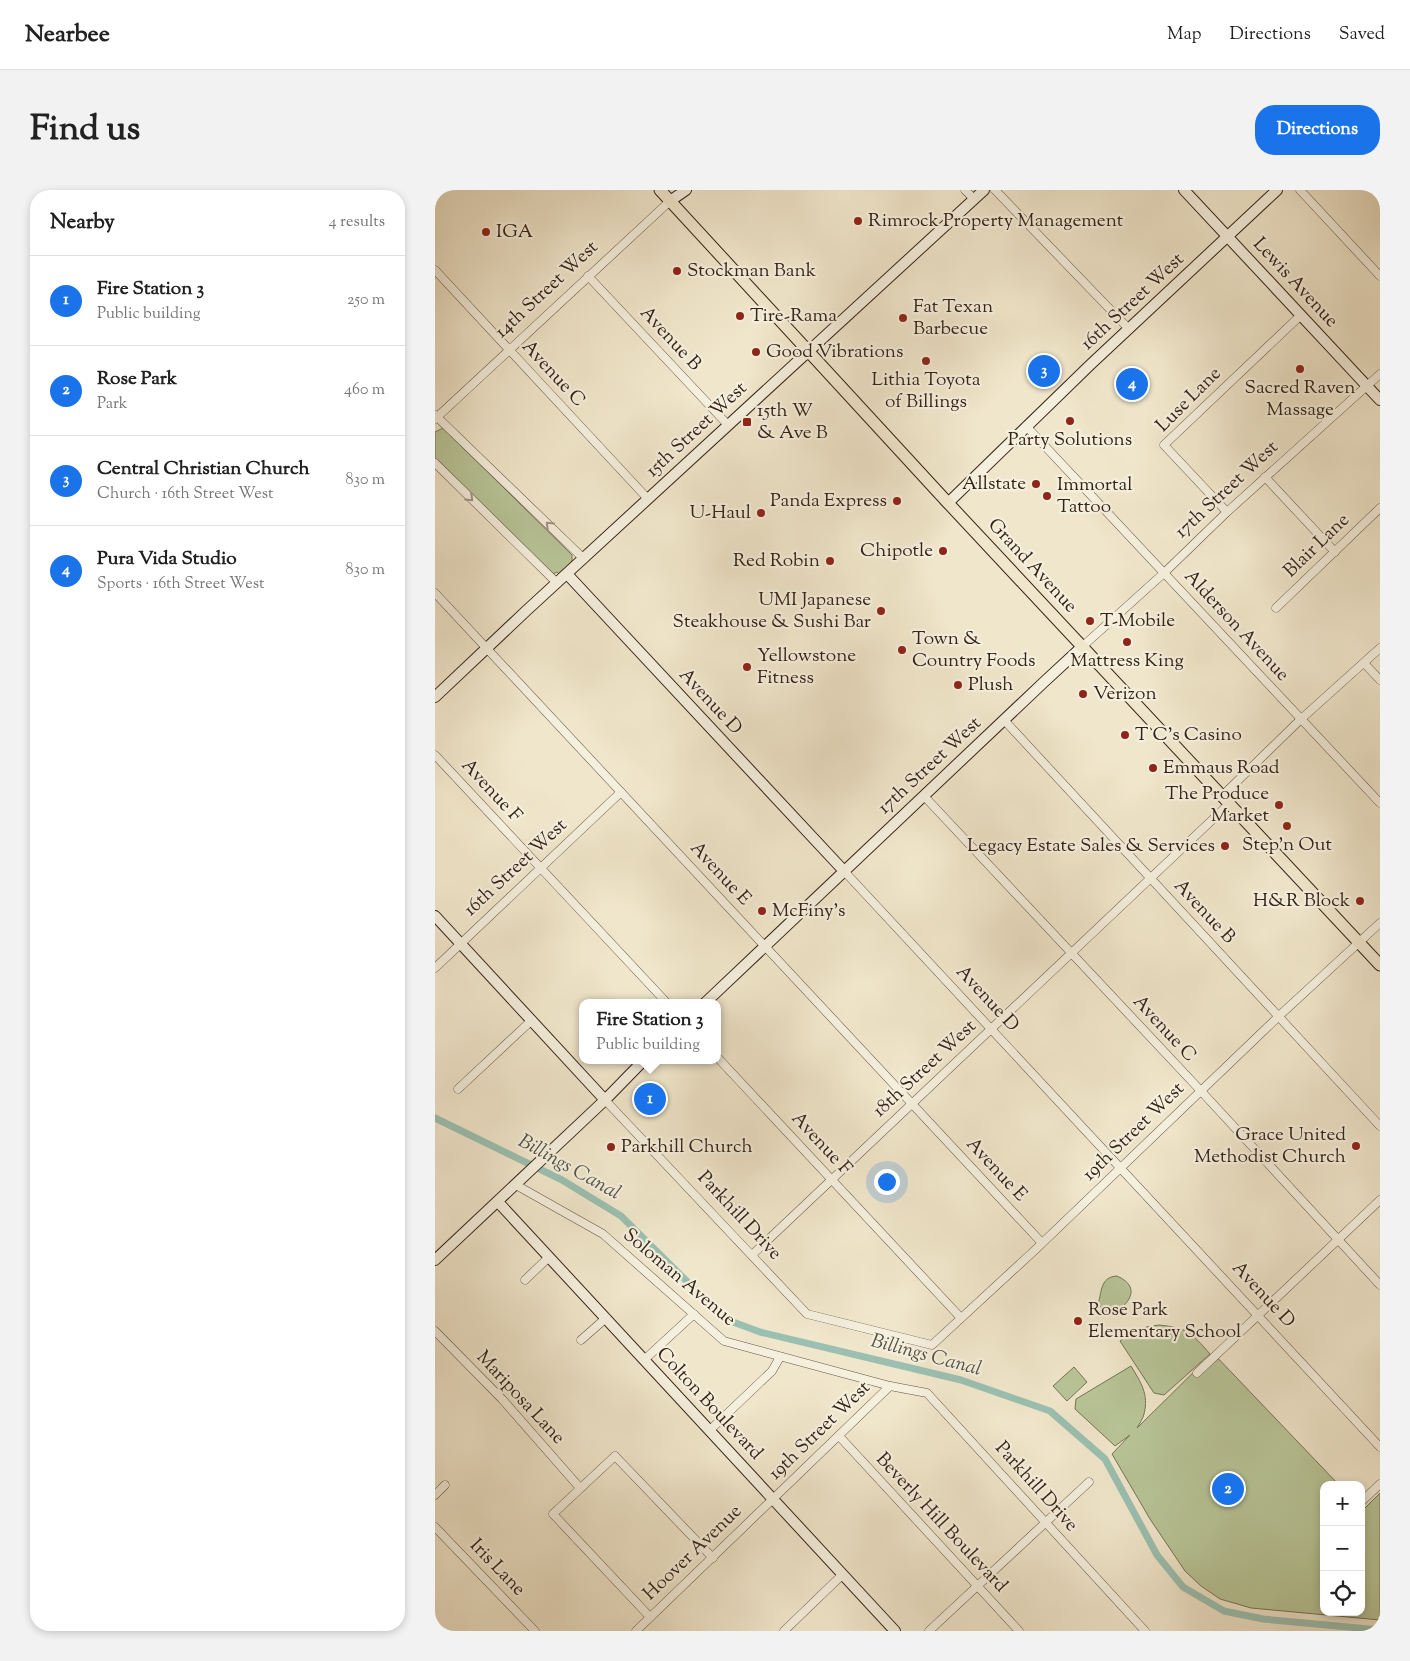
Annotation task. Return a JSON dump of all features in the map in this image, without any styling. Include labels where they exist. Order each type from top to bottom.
[{"type":"main road","name":"Grand Avenue","points":[[660,190],[948,503],[1380,965]]},
{"type":"street","name":"14th Street West","points":[[436,417],[670,201],[686,190]]},
{"type":"street","points":[[965,190],[974,199]]},
{"type":"street","name":"15th Street West","points":[[435,697],[807,351],[984,190]]},
{"type":"street","points":[[995,190],[1129,329]]},
{"type":"street","name":"Lewis Avenue","points":[[1184,190],[1380,400]]},
{"type":"street","name":"16th Street West","points":[[948,503],[1026,426],[1277,190]]},
{"type":"street","points":[[1300,190],[1380,276]]},
{"type":"street","name":"Avenue C","points":[[435,270],[648,499]]},
{"type":"street","name":"Avenue B","points":[[588,276],[728,425]]},
{"type":"street","name":"Luse Lane","points":[[1227,512],[1164,445],[1301,315]]},
{"type":"street","name":"17th Street West","points":[[709,999],[1083,646],[1265,477],[1380,374]]},
{"type":"street","points":[[436,417],[584,559]]},
{"type":"street","name":"Alderson Avenue","points":[[1026,426],[1380,803]]},
{"type":"street","points":[[435,463],[557,583]]},
{"type":"street","points":[[1265,477],[1335,552]]},
{"type":"street","name":"Blair Lane","points":[[1277,608],[1380,508]]},
{"type":"street","name":"Avenue D","points":[[567,574],[1380,1447]]},
{"type":"street","name":"Avenue E","points":[[435,593],[1042,1243]]},
{"type":"street","name":"18th Street West","points":[[752,1255],[1150,878],[1301,720],[1380,648]]},
{"type":"street","points":[[1364,663],[1380,680]]},
{"type":"street","name":"Avenue B","points":[[1004,720],[1380,1126]]},
{"type":"street","name":"Avenue F","points":[[435,755],[663,999]]},
{"type":"street","name":"16th Street West","points":[[435,968],[621,792]]},
{"type":"street","name":"Avenue C","points":[[924,796],[1380,1285]]},
{"type":"street","name":"Parkhill Drive","points":[[435,916],[807,1314],[932,1344]]},
{"type":"street","name":"19th Street West","points":[[932,1344],[1042,1243],[1279,1016],[1380,923]]},
{"type":"street","points":[[457,1089],[532,1020]]},
{"type":"street","name":"Avenue F","points":[[721,1061],[961,1318]]},
{"type":"street","points":[[435,1260],[605,1100],[640,1064]]},
{"type":"street","name":"Soloman Avenue","points":[[516,1185],[603,1234],[724,1341],[890,1386]]},
{"type":"street","points":[[1197,1373],[1380,1200]]},
{"type":"street","name":"Colton Boulevard","points":[[498,1202],[895,1631]]},
{"type":"street","points":[[525,1280],[549,1257]]},
{"type":"street","points":[[645,1360],[694,1314]]},
{"type":"street","points":[[581,1340],[606,1318]]},
{"type":"street","name":"Mariposa Lane","points":[[435,1330],[502,1400],[580,1488]]},
{"type":"street","points":[[710,1430],[773,1371],[781,1358]]},
{"type":"street","name":"19th Street West","points":[[773,1499],[890,1386]]},
{"type":"street","name":"Parkhill Drive","points":[[890,1386],[927,1393],[1145,1631]]},
{"type":"street","name":"Beverly Hill Boulevard","points":[[839,1436],[1019,1631]]},
{"type":"street","points":[[650,1617],[553,1514],[580,1488],[615,1456],[713,1558]]},
{"type":"street","points":[[929,1631],[1089,1482]]},
{"type":"street","points":[[1365,1498],[1380,1484]]},
{"type":"street","points":[[435,1495],[445,1485]]},
{"type":"street","name":"Hoover Avenue","points":[[636,1631],[773,1499]]},
{"type":"street","name":"Iris Lane","points":[[435,1527],[535,1631]]},
{"type":"street","points":[[784,1631],[842,1575]]},
{"type":"green space","points":[[443,428],[572,555],[572,561],[559,574],[557,572],[553,574],[435,458],[435,432]]},
{"type":"green space","points":[[1117,1276],[1130,1286],[1130,1297],[1122,1308],[1109,1316],[1098,1304],[1101,1290],[1107,1279]]},
{"type":"green space","points":[[1159,1325],[1188,1332],[1210,1354],[1164,1395],[1154,1393],[1120,1341],[1128,1334]]},
{"type":"green space","points":[[1213,1353],[1335,1481],[1320,1481],[1320,1614],[1251,1608],[1220,1599],[1201,1586],[1185,1571],[1150,1519],[1112,1454],[1130,1435],[1115,1446],[1075,1409],[1076,1399],[1131,1366],[1141,1383],[1145,1395],[1143,1416],[1137,1428]]},
{"type":"green space","points":[[1074,1367],[1087,1382],[1067,1401],[1053,1386]]},
{"type":"green space","points":[[1380,1493],[1380,1620],[1337,1616],[1365,1616],[1365,1508]]},
{"type":"waterway","name":"Billings Canal","points":[[435,1118],[562,1180],[621,1216],[725,1319],[760,1332],[961,1380],[1050,1411],[1105,1459],[1157,1555],[1183,1587],[1224,1611],[1263,1619],[1380,1630]]},
{"type":"place","name":"Rimrock Property Management","points":[[858,221]]},
{"type":"place","name":"IGA","points":[[486,232]]},
{"type":"place","name":"Stockman Bank","points":[[677,271]]},
{"type":"place","name":"Tire-Rama","points":[[740,316]]},
{"type":"place","name":"Fat Texan Barbecue","points":[[903,318]]},
{"type":"place","name":"Good Vibrations","points":[[756,352]]},
{"type":"place","name":"Lithia Toyota of Billings","points":[[926,361]]},
{"type":"place","name":"Sacred Raven Massage","points":[[1300,369]]},
{"type":"place","name":"Central Christian Church","points":[[1044,371]]},
{"type":"place","name":"Pura Vida Studio","points":[[1132,384]]},
{"type":"place","name":"Party Solutions","points":[[1070,421]]},
{"type":"place","name":"15th W & Ave B","points":[[747,422]]},
{"type":"place","name":"Allstate","points":[[1036,484]]},
{"type":"place","name":"Immortal Tattoo","points":[[1047,496]]},
{"type":"place","name":"Panda Express","points":[[897,501]]},
{"type":"place","name":"U-Haul","points":[[761,513]]},
{"type":"place","name":"Chipotle","points":[[943,551]]},
{"type":"place","name":"Red Robin","points":[[830,561]]},
{"type":"place","name":"UMI Japanese Steakhouse & Sushi Bar","points":[[881,611]]},
{"type":"place","name":"T-Mobile","points":[[1090,621]]},
{"type":"place","name":"Mattress King","points":[[1127,642]]},
{"type":"place","name":"Town & Country Foods","points":[[902,650]]},
{"type":"place","name":"Yellowstone Fitness","points":[[747,667]]},
{"type":"place","name":"Plush","points":[[958,685]]},
{"type":"place","name":"Verizon","points":[[1083,694]]},
{"type":"place","name":"T C's Casino","points":[[1125,735]]},
{"type":"place","name":"Emmaus Road","points":[[1153,768]]},
{"type":"place","name":"The Produce Market","points":[[1279,805]]},
{"type":"place","name":"Step'n Out","points":[[1287,826]]},
{"type":"place","name":"Legacy Estate Sales & Services","points":[[1225,846]]},
{"type":"place","name":"H&R Block","points":[[1360,901]]},
{"type":"place","name":"McFiny's","points":[[762,911]]},
{"type":"place","name":"Fire Station 3","points":[[650,1099]]},
{"type":"place","name":"Grace United Methodist Church","points":[[1356,1146]]},
{"type":"place","name":"Parkhill Church","points":[[611,1147]]},
{"type":"place","name":"Rose Park Elementary School","points":[[1078,1321]]},
{"type":"place","name":"Rose Park","points":[[1228,1489]]}]
